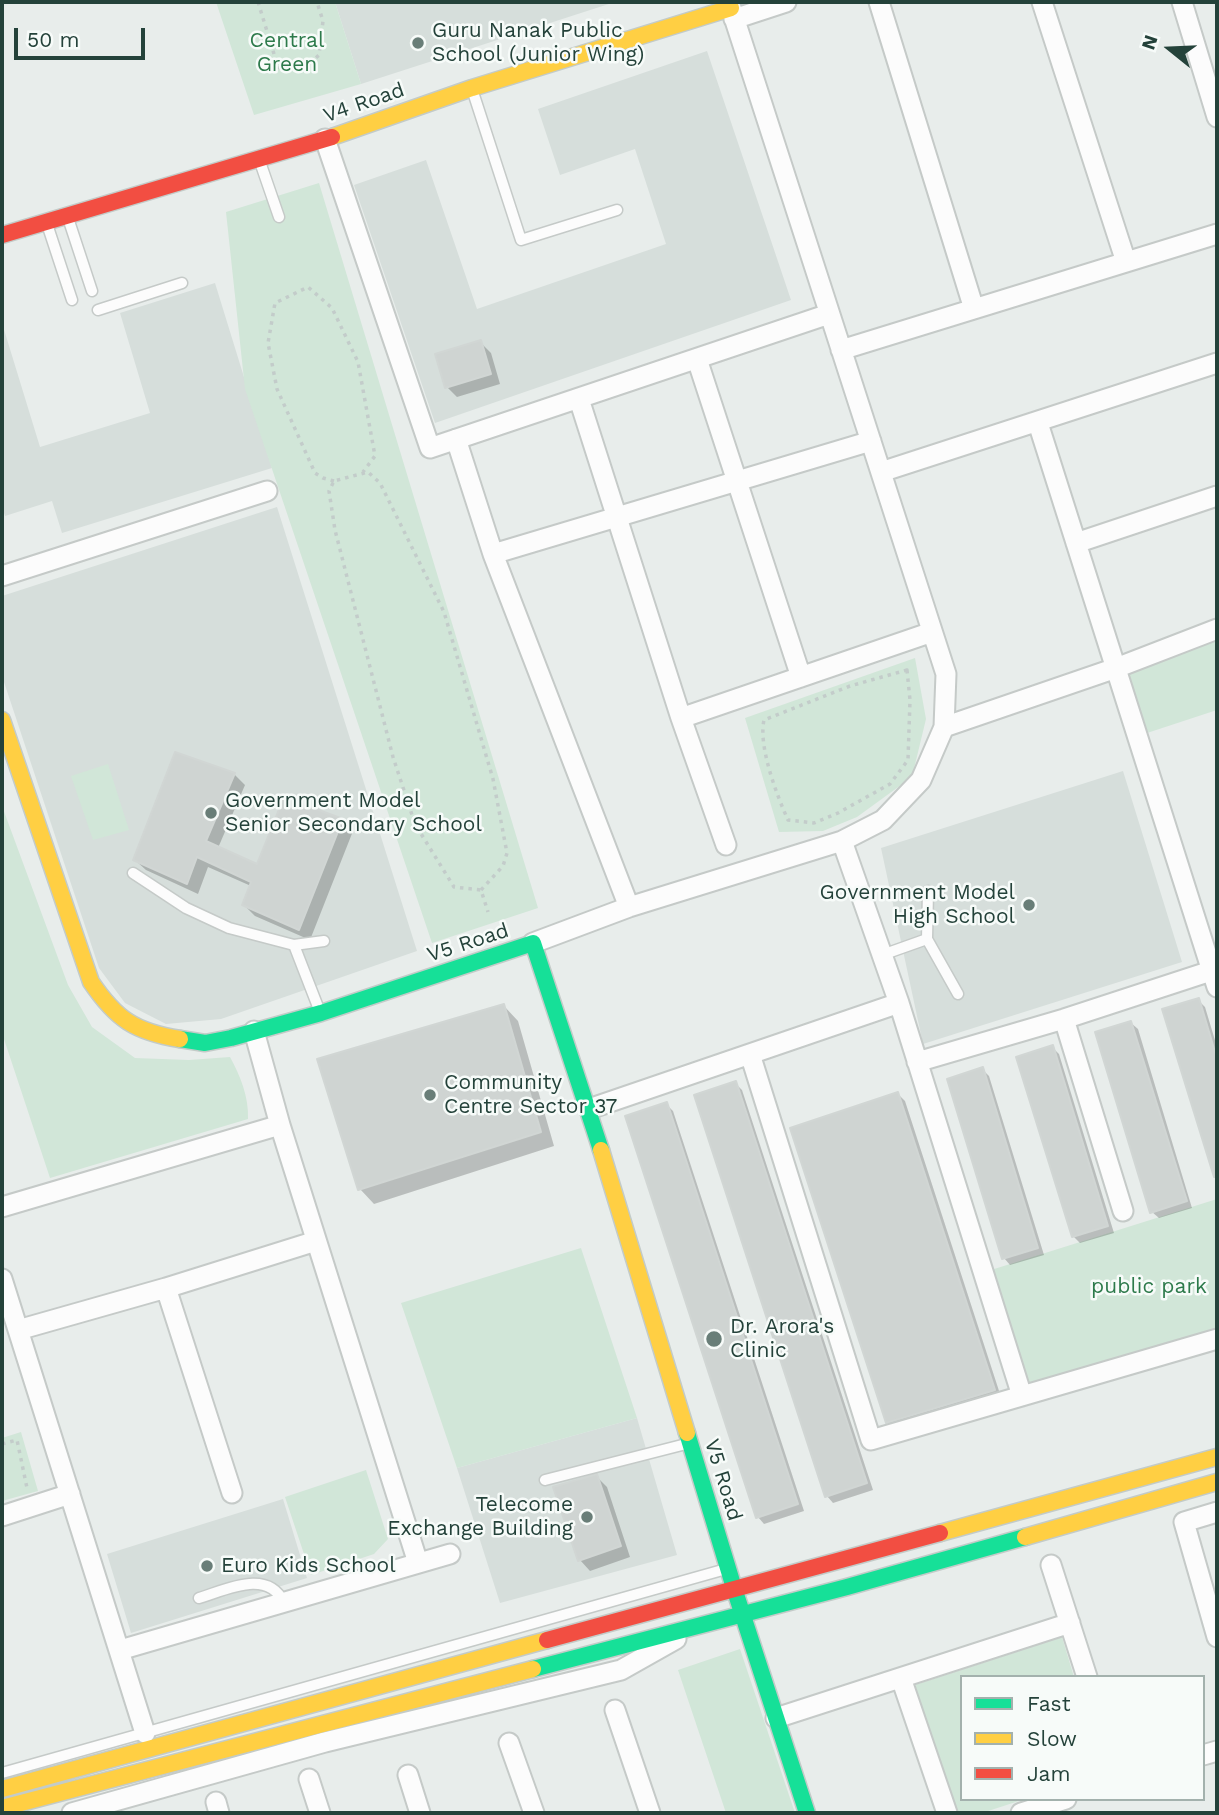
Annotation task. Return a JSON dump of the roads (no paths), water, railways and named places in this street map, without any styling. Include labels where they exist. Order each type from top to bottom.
[{"type":"main road","name":"V4 Road","points":[[2,235],[324,139],[472,88],[731,10]]},
{"type":"main road","name":"V5 Road","points":[[2,720],[91,982],[108,1007],[134,1026],[156,1035],[205,1043],[321,1013],[533,943],[589,1109],[728,1569],[807,1813]]},
{"type":"main road","points":[[2,1789],[1217,1457]]},
{"type":"main road","points":[[2,1808],[847,1587],[1217,1482]]},
{"type":"street","points":[[533,943],[629,906],[842,841],[883,820],[921,780],[944,727],[946,674],[731,10],[786,2]]},
{"type":"street","points":[[879,2],[974,309]]},
{"type":"street","points":[[1042,2],[1126,262]]},
{"type":"street","points":[[1182,2],[1217,117]]},
{"type":"street","points":[[324,139],[430,448],[829,314]]},
{"type":"street","points":[[841,350],[1217,234]]},
{"type":"street","points":[[697,359],[801,677]]},
{"type":"street","points":[[881,472],[1217,363]]},
{"type":"street","points":[[579,399],[681,718],[726,845]]},
{"type":"street","points":[[917,1062],[1216,976],[1038,423]]},
{"type":"street","points":[[456,439],[493,554],[629,906]]},
{"type":"street","points":[[493,554],[871,441]]},
{"type":"street","points":[[2,576],[267,491]]},
{"type":"street","points":[[1076,543],[1217,496]]},
{"type":"street","points":[[944,727],[1116,668],[1217,629]]},
{"type":"street","points":[[681,718],[933,632]]},
{"type":"street","points":[[842,841],[899,1003],[1022,1396]]},
{"type":"street","points":[[589,1109],[899,1003]]},
{"type":"street","points":[[1064,1019],[1123,1212]]},
{"type":"street","points":[[254,1031],[280,1125],[418,1563]]},
{"type":"street","points":[[750,1054],[871,1440],[1217,1339]]},
{"type":"street","points":[[2,1207],[280,1125]]},
{"type":"street","points":[[18,1330],[166,1288],[316,1241]]},
{"type":"street","points":[[2,1279],[145,1732]]},
{"type":"street","points":[[166,1288],[232,1493]]},
{"type":"street","points":[[2,1516],[70,1494]]},
{"type":"street","points":[[1217,1513],[1184,1522],[1214,1617],[1217,1637]]},
{"type":"street","points":[[120,1650],[450,1554]]},
{"type":"street","points":[[1051,1565],[1086,1675]]},
{"type":"street","points":[[776,1718],[1070,1623]]},
{"type":"street","points":[[72,1813],[325,1742],[621,1670],[701,1624]]},
{"type":"street","points":[[901,1678],[947,1813]]},
{"type":"street","points":[[615,1710],[650,1813]]},
{"type":"street","points":[[509,1743],[534,1813]]},
{"type":"street","points":[[408,1775],[420,1813]]},
{"type":"street","points":[[309,1779],[320,1813]]},
{"type":"street","points":[[1021,1813],[1060,1801]]},
{"type":"lane","points":[[472,88],[521,240],[617,210]]},
{"type":"lane","points":[[259,159],[279,217]]},
{"type":"lane","points":[[67,216],[92,291]]},
{"type":"lane","points":[[46,222],[72,300]]},
{"type":"lane","points":[[98,310],[182,283]]},
{"type":"lane","points":[[133,873],[186,908],[229,928],[294,946],[324,941]]},
{"type":"lane","points":[[928,891],[927,939],[958,994]]},
{"type":"lane","points":[[882,955],[927,939]]},
{"type":"lane","points":[[294,946],[321,1013]]},
{"type":"lane","points":[[544,1479],[690,1443]]},
{"type":"lane","points":[[2,1773],[728,1569]]},
{"type":"lane","points":[[199,1598],[256,1582],[269,1586],[279,1594],[284,1603]]},
{"type":"place","name":"Guru Nanak Public School (Junior Wing)","points":[[418,43]]},
{"type":"place","name":"Government Model Senior Secondary School","points":[[211,813]]},
{"type":"place","name":"Government Model High School","points":[[1029,905]]},
{"type":"place","name":"Community Centre Sector 37","points":[[430,1095]]},
{"type":"place","name":"Dr. Arora's Clinic","points":[[714,1339]]},
{"type":"place","name":"Telecome Exchange Building","points":[[587,1517]]},
{"type":"place","name":"Euro Kids School","points":[[207,1566]]},
{"type":"park label","name":"Central Green","points":[[287,53]]},
{"type":"park label","name":"public park","points":[[1149,1287]]}]
